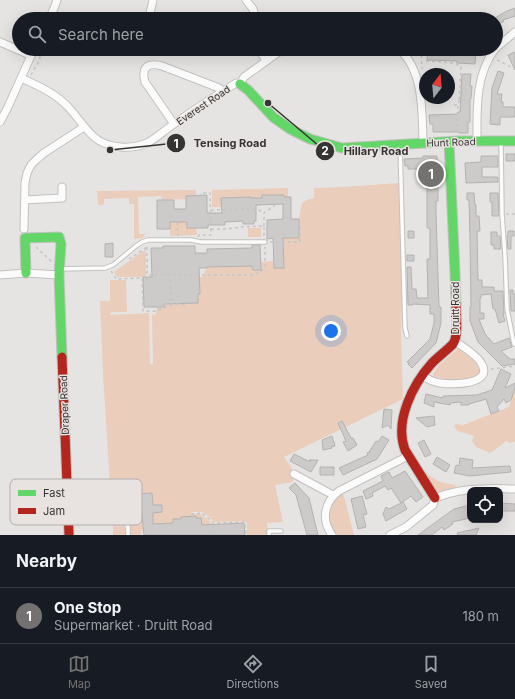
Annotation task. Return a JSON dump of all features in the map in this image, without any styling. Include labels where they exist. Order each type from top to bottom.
[{"type":"street","points":[[52,12],[57,0]]},
{"type":"street","points":[[150,12],[152,0]]},
{"type":"street","points":[[246,0],[254,12]]},
{"type":"street","points":[[503,43],[515,32]]},
{"type":"street","points":[[0,42],[12,46]]},
{"type":"street","points":[[0,122],[30,56]]},
{"type":"street","points":[[263,56],[265,61]]},
{"type":"street","name":"Everest Road","points":[[21,78],[48,91],[60,99],[95,138],[112,146],[130,147],[149,142],[236,83],[240,84],[244,77],[272,56]]},
{"type":"street","points":[[405,56],[414,71],[422,106],[423,143]]},
{"type":"street","points":[[477,140],[480,83],[490,56]]},
{"type":"street","points":[[174,124],[145,82],[143,75],[148,65],[154,64],[162,66],[219,88],[222,92]]},
{"type":"street","name":"Hunt Road","points":[[240,84],[248,90],[273,117],[290,128],[310,139],[342,148],[477,140],[515,141]]},
{"type":"street","points":[[26,273],[25,183],[27,173],[31,165],[44,153],[84,126]]},
{"type":"street","name":"Druitt Road","points":[[435,498],[408,456],[402,442],[402,430],[404,415],[422,376],[436,359],[450,348],[455,341],[453,141]]},
{"type":"street","points":[[25,200],[62,198],[62,187]]},
{"type":"street","name":"Draper Road","points":[[26,234],[59,237],[61,244],[59,269],[67,479]]},
{"type":"street","points":[[0,275],[59,269]]},
{"type":"street","points":[[422,376],[440,383],[470,382],[481,378],[484,373],[484,368],[480,361],[455,341]]},
{"type":"street","points":[[332,535],[327,525],[325,516],[327,506],[333,496],[346,487],[408,456]]},
{"type":"street","points":[[294,474],[333,496]]},
{"type":"street","points":[[390,535],[406,527],[433,505],[435,498],[442,495],[483,488],[515,489]]},
{"type":"street","name":"Draper Road","points":[[69,525],[69,535]]},
{"type":"lane","points":[[501,141],[502,214],[508,315],[514,344]]},
{"type":"lane","points":[[400,144],[406,336]]},
{"type":"lane","points":[[59,269],[105,268],[114,265],[127,253],[142,242],[148,240],[265,242]]},
{"type":"lane","points":[[127,525],[128,535]]},
{"type":"lane","points":[[269,535],[269,531],[281,531]]},
{"type":"path","points":[[421,56],[422,68]]},
{"type":"path","points":[[490,56],[515,69]]},
{"type":"path","points":[[426,61],[455,62],[461,67],[459,100],[453,141]]},
{"type":"path","points":[[459,100],[478,101]]},
{"type":"path","points":[[196,241],[199,235],[211,235],[210,193],[201,193],[201,195]]},
{"type":"path","points":[[264,213],[275,205]]},
{"type":"path","points":[[210,210],[257,209],[264,213]]},
{"type":"path","points":[[147,247],[148,275],[246,275],[261,272],[265,266],[264,213]]},
{"type":"path","points":[[502,214],[515,214]]},
{"type":"path","points":[[177,222],[178,240]]},
{"type":"path","points":[[211,229],[264,226]]},
{"type":"path","points":[[265,242],[300,242],[299,227]]},
{"type":"path","points":[[26,234],[59,269]]},
{"type":"path","points":[[111,272],[116,279],[142,278],[143,312],[156,311],[171,304]]},
{"type":"path","points":[[170,274],[171,304]]},
{"type":"path","points":[[164,304],[185,305],[185,303]]},
{"type":"path","points":[[484,370],[515,366]]},
{"type":"path","points":[[191,514],[202,513],[214,523],[245,522],[246,535]]},
{"type":"shaded area","points":[[399,183],[403,399],[284,457],[293,471],[293,482],[275,485],[283,522],[267,523],[268,535],[247,535],[247,523],[243,521],[215,522],[203,512],[191,512],[191,514],[201,514],[214,525],[202,525],[200,518],[196,518],[195,516],[173,519],[173,523],[153,524],[152,493],[142,494],[142,479],[110,479],[100,301],[110,301],[110,280],[126,280],[127,312],[111,312],[110,315],[149,313],[150,364],[153,364],[152,315],[156,314],[157,307],[164,307],[164,290],[174,303],[198,303],[199,277],[203,277],[207,267],[252,266],[253,270],[261,270],[261,262],[273,261],[274,268],[284,268],[283,238],[299,238],[299,219],[302,203],[314,198],[314,188]]},
{"type":"shaded area","points":[[288,188],[288,197],[284,197],[284,195],[262,195],[262,198],[222,198],[222,207],[212,207],[212,190]]},
{"type":"shaded area","points":[[196,190],[196,195],[186,196],[186,199],[162,200],[161,196],[138,197],[139,234],[145,234],[143,238],[134,239],[134,204],[129,204],[129,198],[104,199],[104,205],[98,205],[97,191]]},
{"type":"shaded area","points":[[170,222],[187,222],[187,228],[196,228],[197,235],[170,236]]},
{"type":"shaded area","points":[[248,228],[261,228],[261,237],[248,237]]},
{"type":"shaded area","points":[[146,249],[146,276],[117,277],[114,272]]},
{"type":"shaded area","points":[[459,348],[473,360],[481,370],[480,375],[457,380],[433,376],[439,365]]},
{"type":"shaded area","points":[[515,390],[515,442],[510,443],[506,441],[490,453],[476,447],[472,441],[474,436],[457,431],[454,426],[456,424],[463,425],[509,407]]},
{"type":"shaded area","points":[[421,468],[436,480],[455,485],[456,489],[442,492],[436,491]]},
{"type":"shaded area","points":[[343,493],[354,535],[337,535],[330,524],[330,507],[337,497]]},
{"type":"shaded area","points":[[142,515],[143,530],[141,531],[141,535],[130,535],[129,525],[142,525]]},
{"type":"shaded area","points":[[113,525],[123,526],[125,528],[126,535],[113,535]]},
{"type":"building","points":[[515,8],[515,16],[503,20],[503,13]]},
{"type":"building","points":[[515,52],[515,70],[508,55]]},
{"type":"building","points":[[427,56],[476,56],[475,64],[457,63],[457,61],[427,60]]},
{"type":"building","points":[[498,71],[504,73],[497,94],[502,94],[501,102],[503,102],[503,107],[515,107],[515,117],[500,117],[500,125],[490,124],[492,88]]},
{"type":"building","points":[[462,74],[471,74],[470,86],[472,86],[468,133],[433,132],[433,124],[430,124],[429,115],[458,114],[458,112],[460,112]]},
{"type":"building","points":[[506,154],[515,154],[515,161],[506,161]]},
{"type":"building","points":[[423,156],[437,156],[438,201],[436,201],[436,213],[439,307],[441,307],[441,323],[436,343],[412,368],[407,362],[430,339],[434,323],[434,314],[430,314],[430,305],[408,305],[407,267],[411,267],[412,289],[416,289],[417,298],[428,298],[427,259],[430,259],[430,228],[427,228],[427,185],[425,185],[424,169],[408,169],[408,166],[405,166],[404,159],[423,158]]},
{"type":"building","points":[[481,156],[498,156],[498,167],[482,167],[482,177],[498,177],[498,182],[466,183],[465,163],[481,162]]},
{"type":"building","points":[[467,193],[474,193],[476,216],[479,216],[480,231],[477,231],[478,280],[482,280],[482,287],[494,287],[494,291],[503,291],[503,314],[505,321],[499,323],[495,309],[493,309],[491,294],[481,295],[480,313],[484,313],[484,319],[479,319],[485,334],[494,344],[509,338],[512,347],[501,351],[510,359],[515,359],[515,364],[502,366],[478,342],[470,321],[470,239],[469,200],[467,200]]},
{"type":"building","points":[[490,193],[498,193],[499,216],[492,216],[492,202],[490,202]]},
{"type":"building","points":[[207,195],[207,213],[222,213],[221,198],[262,198],[262,195],[284,195],[284,197],[291,197],[291,219],[299,219],[299,238],[283,238],[284,268],[274,268],[273,238],[267,239],[267,220],[283,219],[283,204],[256,205],[256,221],[254,221],[254,224],[243,224],[243,221],[225,222],[225,225],[208,225],[208,228],[187,228],[187,222],[170,222],[170,229],[157,229],[157,200],[174,200],[174,209],[186,209],[186,196]]},
{"type":"building","points":[[408,231],[414,231],[414,238],[408,238]]},
{"type":"building","points":[[508,231],[514,231],[514,236],[511,236],[511,249],[508,249]]},
{"type":"building","points":[[491,232],[497,232],[497,236],[500,236],[501,249],[494,249],[494,245],[491,245]]},
{"type":"building","points":[[113,243],[113,257],[105,257],[105,244]]},
{"type":"building","points":[[252,245],[260,245],[261,270],[253,270],[252,266],[199,268],[200,294],[198,294],[198,303],[164,304],[164,307],[144,307],[143,277],[152,277],[151,248],[163,248],[163,246],[195,246],[195,253],[207,253],[207,249],[252,248]]},
{"type":"building","points":[[407,255],[414,255],[414,261],[407,261]]},
{"type":"building","points":[[510,290],[513,290],[513,294],[515,294],[515,311],[511,311]]},
{"type":"building","points":[[501,369],[511,374],[505,388],[515,383],[515,388],[511,400],[506,403],[504,399],[497,407],[499,411],[491,414],[486,399],[469,405],[461,405],[461,402],[450,403],[450,405],[434,402],[434,407],[424,403],[426,394],[443,398],[443,396],[477,395],[492,390]]},
{"type":"building","points":[[384,409],[392,410],[391,429],[388,425],[382,428]]},
{"type":"building","points":[[434,416],[435,425],[427,427],[416,418]]},
{"type":"building","points":[[342,421],[351,438],[353,438],[357,445],[348,451],[343,442],[346,441],[338,423]]},
{"type":"building","points":[[332,436],[335,446],[323,450],[322,440]]},
{"type":"building","points":[[382,436],[389,440],[377,459],[343,475],[339,468],[368,455],[367,453],[370,452],[376,441],[378,442]]},
{"type":"building","points":[[424,440],[431,454],[425,457],[418,443]]},
{"type":"building","points":[[294,454],[310,462],[309,460],[318,460],[311,472],[290,461]]},
{"type":"building","points":[[437,457],[450,465],[446,472],[433,464]]},
{"type":"building","points":[[460,458],[473,460],[472,468],[510,466],[511,472],[470,476],[454,473],[456,465],[459,466]]},
{"type":"building","points":[[320,467],[334,467],[334,475],[320,475]]},
{"type":"building","points":[[405,471],[423,497],[416,502],[411,496],[401,503],[391,488],[388,490],[385,486],[372,493],[373,496],[366,499],[363,491],[383,481],[381,476],[389,472],[392,478]]},
{"type":"building","points":[[295,483],[309,498],[318,535],[307,535],[296,495],[289,488]]},
{"type":"building","points":[[152,493],[153,505],[162,505],[162,512],[153,513],[153,524],[173,523],[173,519],[196,516],[196,518],[201,518],[202,525],[244,523],[245,535],[144,535],[142,494]]},
{"type":"building","points":[[362,496],[367,514],[363,515],[366,527],[358,529],[351,499]]},
{"type":"building","points":[[403,502],[407,509],[386,521],[383,514],[386,507],[389,509]]},
{"type":"building","points":[[503,503],[515,504],[515,511],[503,511]]},
{"type":"building","points":[[467,506],[467,519],[452,522],[453,524],[444,530],[442,527],[432,535],[418,535],[454,509]]},
{"type":"building","points":[[479,528],[476,535],[458,535],[457,533]]},
{"type":"traffic: fast","points":[[240,84],[248,90],[273,117],[290,129],[310,139],[342,148],[458,141],[515,141]]},
{"type":"traffic: fast","points":[[449,142],[456,304]]},
{"type":"traffic: fast","points":[[26,273],[25,238],[59,237],[61,244],[59,275],[62,357]]},
{"type":"traffic: jam","points":[[435,498],[405,450],[402,439],[402,427],[407,404],[418,381],[432,363],[453,344],[455,340],[457,330],[456,304]]},
{"type":"traffic: jam","points":[[62,357],[67,479]]},
{"type":"traffic: jam","points":[[69,525],[69,535]]},
{"type":"place","name":"Hillary Road","points":[[268,103]]},
{"type":"place","name":"Tensing Road","points":[[110,150]]},
{"type":"place","name":"One Stop","points":[[431,174]]}]
